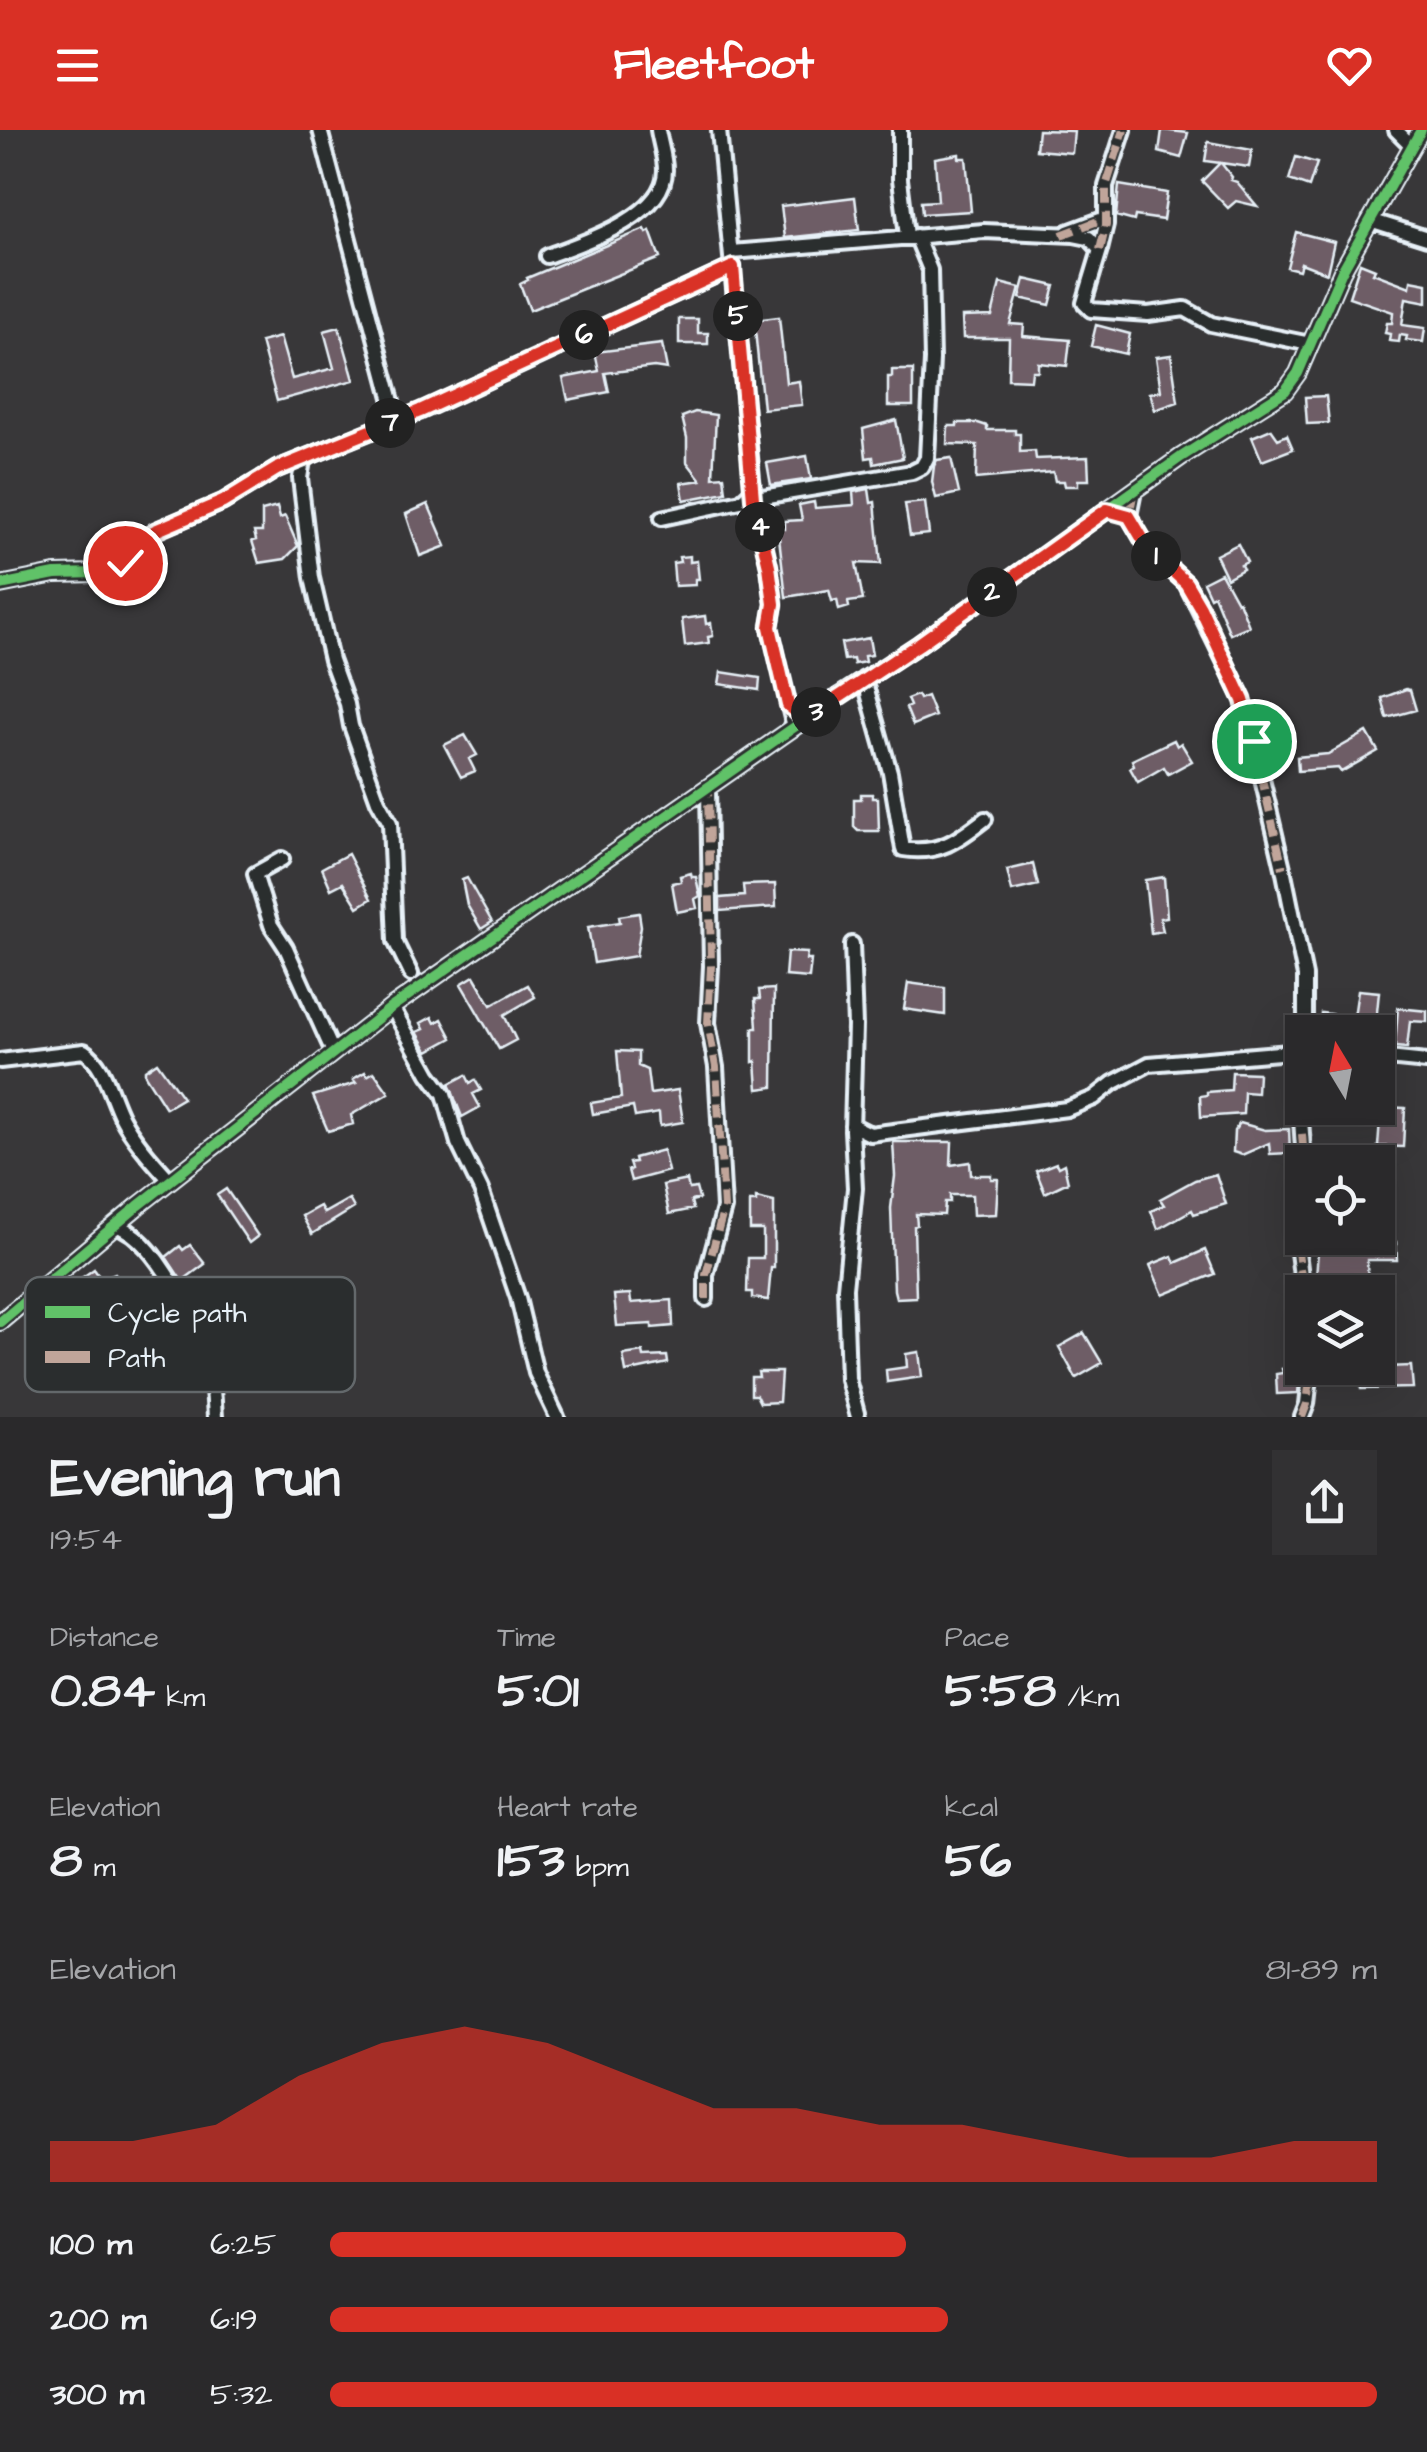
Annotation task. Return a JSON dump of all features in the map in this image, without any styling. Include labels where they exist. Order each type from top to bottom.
[{"type":"street","points":[[320,130],[397,420]]},
{"type":"street","points":[[547,256],[607,234],[654,196],[665,170],[658,130]]},
{"type":"street","points":[[719,130],[749,496],[771,585],[774,604],[770,627],[794,727]]},
{"type":"street","points":[[662,518],[749,496],[912,472],[927,458],[930,288],[926,255],[912,236],[900,179],[900,130]]},
{"type":"street","points":[[1124,130],[1106,186],[1100,250],[1084,303],[1091,310],[1148,314],[1185,309],[1211,324],[1310,344]]},
{"type":"street","points":[[1396,130],[1412,146]]},
{"type":"street","points":[[56,1277],[170,1180],[392,1007],[1134,490],[1285,391],[1298,372],[1342,271],[1422,130]]},
{"type":"street","points":[[1061,234],[1106,218]]},
{"type":"street","points":[[1370,220],[1427,238]]},
{"type":"street","points":[[732,252],[984,232],[1089,238],[1100,250]]},
{"type":"street","points":[[0,585],[115,568],[139,552],[155,531],[223,502],[259,478],[397,420],[733,267]]},
{"type":"street","points":[[298,462],[310,565],[331,660],[354,737],[390,822],[395,941],[411,974]]},
{"type":"street","points":[[1134,490],[1129,516],[1148,548],[1186,583],[1243,700],[1305,976],[1304,1015]]},
{"type":"street","points":[[1107,510],[1129,516]]},
{"type":"street","points":[[864,680],[890,772],[903,849],[924,852],[955,844],[986,820]]},
{"type":"street","points":[[788,705],[799,714],[812,715]]},
{"type":"street","points":[[706,1299],[706,1275],[724,1208],[716,1067],[708,1023],[708,787]]},
{"type":"street","points":[[282,859],[254,874],[271,925],[286,948],[332,1052]]},
{"type":"street","points":[[852,944],[856,1026],[854,1188],[845,1288],[848,1379],[858,1417]]},
{"type":"street","points":[[392,1007],[444,1094],[458,1144],[480,1190],[518,1298],[536,1373],[556,1417]]},
{"type":"street","points":[[853,1144],[870,1134],[1067,1108],[1094,1098],[1112,1083],[1149,1064],[1285,1051]]},
{"type":"street","points":[[0,1060],[89,1053],[124,1122],[170,1180]]},
{"type":"street","points":[[1395,1059],[1427,1062]]},
{"type":"street","points":[[852,1125],[870,1134]]},
{"type":"street","points":[[123,1223],[159,1260],[168,1277]]},
{"type":"street","points":[[0,1322],[25,1302]]},
{"type":"street","points":[[1302,1417],[1310,1385]]},
{"type":"street","points":[[212,1392],[215,1417]]},
{"type":"building","points":[[1038,130],[1074,131],[1072,153],[1036,150]]},
{"type":"building","points":[[1162,130],[1188,133],[1181,158],[1159,152]]},
{"type":"building","points":[[1208,142],[1252,150],[1249,167],[1221,163],[1231,180],[1257,206],[1236,201],[1228,208],[1202,181],[1220,163],[1205,161]]},
{"type":"building","points":[[959,154],[959,158],[966,158],[971,211],[922,214],[921,202],[938,201],[935,158]]},
{"type":"building","points":[[1296,157],[1317,163],[1309,187],[1289,180]]},
{"type":"building","points":[[1119,185],[1167,193],[1163,220],[1135,216],[1134,221],[1116,216]]},
{"type":"building","points":[[855,197],[859,230],[785,238],[781,206]]},
{"type":"building","points":[[645,229],[650,231],[660,258],[530,310],[520,284],[527,278]]},
{"type":"building","points":[[1296,232],[1334,242],[1327,273],[1301,263],[1299,270],[1287,267]]},
{"type":"building","points":[[1360,263],[1375,269],[1373,273],[1410,287],[1411,280],[1427,283],[1427,302],[1406,298],[1402,325],[1425,328],[1423,342],[1406,340],[1407,336],[1400,335],[1399,342],[1389,341],[1390,334],[1385,333],[1393,312],[1349,297]]},
{"type":"building","points":[[1025,279],[1055,286],[1050,305],[1020,298]]},
{"type":"building","points":[[1000,283],[1020,288],[1010,324],[1024,325],[1023,336],[1070,340],[1067,366],[1038,363],[1038,371],[1032,371],[1031,380],[1008,379],[1009,338],[963,338],[962,317],[992,316]]},
{"type":"building","points":[[779,317],[786,383],[799,381],[802,405],[763,409],[754,320]]},
{"type":"building","points":[[679,319],[698,319],[698,333],[708,333],[708,344],[679,344]]},
{"type":"building","points":[[1096,325],[1130,334],[1126,354],[1091,346]]},
{"type":"building","points":[[339,327],[354,380],[277,401],[261,342],[280,337],[292,379],[334,368],[324,331]]},
{"type":"building","points":[[662,344],[667,369],[605,373],[609,392],[568,400],[563,378],[599,371],[595,352]]},
{"type":"building","points":[[1171,355],[1178,402],[1155,410],[1150,393],[1161,391],[1156,357]]},
{"type":"building","points":[[892,370],[913,370],[913,406],[888,406],[888,377],[892,377]]},
{"type":"building","points":[[1326,396],[1329,423],[1307,424],[1305,397]]},
{"type":"building","points":[[695,412],[716,415],[713,477],[724,476],[726,492],[684,500],[681,483],[701,480],[687,462],[682,417]]},
{"type":"building","points":[[896,420],[903,458],[874,464],[873,457],[866,458],[863,429]]},
{"type":"building","points":[[978,423],[987,426],[987,430],[1015,430],[1015,434],[1020,434],[1020,452],[1035,451],[1036,459],[1088,457],[1089,480],[1078,480],[1078,486],[1065,486],[1064,481],[1055,481],[1053,472],[976,479],[977,445],[947,444],[948,426]]},
{"type":"building","points":[[1271,429],[1278,439],[1287,435],[1293,449],[1262,461],[1252,437]]},
{"type":"building","points":[[807,456],[811,479],[771,485],[767,463]]},
{"type":"building","points":[[951,458],[959,493],[936,498],[934,466],[937,460]]},
{"type":"building","points":[[869,489],[871,503],[875,502],[881,564],[856,563],[863,600],[848,602],[849,607],[839,610],[829,590],[786,597],[778,529],[785,529],[785,521],[802,520],[799,505],[854,505],[853,492]]},
{"type":"building","points":[[925,502],[929,534],[910,536],[905,504]]},
{"type":"building","points":[[428,504],[446,546],[420,556],[406,514]]},
{"type":"building","points":[[277,507],[298,546],[285,559],[259,563],[252,541],[256,540],[254,532],[262,532],[262,511]]},
{"type":"building","points":[[1238,544],[1247,562],[1227,578],[1216,555]]},
{"type":"building","points":[[690,556],[690,562],[697,561],[699,579],[695,579],[695,585],[675,586],[673,563],[680,562],[679,557]]},
{"type":"building","points":[[1221,573],[1249,626],[1230,634],[1214,595],[1210,597],[1203,582]]},
{"type":"building","points":[[705,616],[713,636],[708,637],[709,643],[685,646],[682,619]]},
{"type":"building","points":[[869,638],[872,655],[864,656],[865,662],[854,664],[853,659],[844,660],[841,643]]},
{"type":"building","points":[[721,672],[760,678],[759,690],[719,684]]},
{"type":"building","points":[[1410,690],[1416,710],[1387,718],[1382,698]]},
{"type":"building","points":[[917,695],[919,699],[927,696],[935,716],[913,725],[907,699]]},
{"type":"building","points":[[1367,732],[1378,751],[1341,772],[1338,768],[1298,771],[1297,757],[1328,754]]},
{"type":"building","points":[[465,735],[477,755],[469,759],[475,771],[461,777],[444,745]]},
{"type":"building","points":[[1174,740],[1177,746],[1181,743],[1192,761],[1168,774],[1164,767],[1138,782],[1130,768],[1134,765],[1132,760]]},
{"type":"building","points":[[861,794],[878,798],[879,831],[858,831],[854,827],[854,799],[861,799]]},
{"type":"building","points":[[348,854],[371,899],[358,907],[343,883],[331,889],[322,868]]},
{"type":"building","points":[[1033,864],[1038,885],[1012,891],[1007,870]]},
{"type":"building","points":[[691,873],[696,877],[700,896],[695,899],[697,908],[677,912],[672,883]]},
{"type":"building","points":[[1164,877],[1167,917],[1160,918],[1163,931],[1151,933],[1145,880]]},
{"type":"building","points":[[467,878],[492,922],[481,929],[467,905],[462,880]]},
{"type":"building","points":[[775,884],[776,907],[720,911],[720,898],[744,896],[743,885]]},
{"type":"building","points":[[639,913],[636,956],[594,963],[588,927],[620,922],[619,916]]},
{"type":"building","points":[[787,952],[807,953],[806,960],[811,960],[809,978],[785,976]]},
{"type":"building","points":[[474,976],[491,1005],[528,985],[535,997],[504,1015],[516,1040],[499,1049],[461,984]]},
{"type":"building","points":[[908,983],[945,988],[945,1015],[904,1009]]},
{"type":"building","points":[[774,989],[773,1087],[758,1089],[756,1061],[753,1062],[755,999],[760,999],[759,990]]},
{"type":"building","points":[[1358,990],[1379,992],[1377,1015],[1354,1015]]},
{"type":"building","points":[[1398,1008],[1427,1011],[1427,1022],[1410,1021],[1407,1048],[1395,1047]]},
{"type":"building","points":[[432,1017],[435,1023],[442,1019],[452,1038],[428,1051],[417,1032],[424,1029],[421,1023]]},
{"type":"building","points":[[617,1051],[638,1052],[638,1066],[647,1070],[650,1094],[678,1090],[683,1122],[660,1126],[659,1113],[635,1117],[633,1107],[593,1114],[591,1103],[621,1098]]},
{"type":"building","points":[[157,1062],[183,1098],[166,1108],[145,1075],[145,1070]]},
{"type":"building","points":[[365,1072],[367,1076],[374,1072],[389,1093],[351,1115],[353,1124],[328,1131],[313,1096],[356,1083],[353,1079]]},
{"type":"building","points":[[1232,1072],[1258,1073],[1257,1093],[1244,1092],[1243,1114],[1201,1117],[1200,1096],[1231,1090]]},
{"type":"building","points":[[466,1075],[481,1090],[473,1094],[480,1107],[462,1117],[449,1084]]},
{"type":"building","points":[[1395,1108],[1405,1108],[1403,1147],[1378,1145],[1380,1125],[1395,1125]]},
{"type":"building","points":[[1240,1123],[1265,1130],[1289,1129],[1290,1145],[1285,1145],[1285,1153],[1270,1154],[1269,1143],[1242,1155],[1233,1152],[1234,1131]]},
{"type":"building","points":[[893,1142],[952,1142],[951,1165],[970,1162],[971,1175],[998,1179],[996,1214],[973,1215],[972,1195],[950,1195],[944,1215],[916,1214],[916,1297],[896,1298],[894,1290]]},
{"type":"building","points":[[663,1150],[668,1171],[631,1181],[628,1170],[634,1158]]},
{"type":"building","points":[[1056,1163],[1058,1167],[1064,1164],[1068,1182],[1045,1193],[1036,1171]]},
{"type":"building","points":[[1216,1174],[1226,1204],[1194,1214],[1192,1210],[1158,1229],[1151,1211],[1164,1205],[1160,1199],[1195,1180]]},
{"type":"building","points":[[687,1180],[689,1189],[696,1188],[699,1199],[691,1201],[693,1209],[669,1214],[663,1185]]},
{"type":"building","points":[[226,1189],[258,1236],[249,1243],[217,1195]]},
{"type":"building","points":[[756,1198],[774,1202],[774,1268],[768,1300],[752,1298],[752,1292],[747,1292],[748,1258],[763,1258],[763,1230],[750,1230],[750,1202],[756,1202]]},
{"type":"building","points":[[349,1199],[354,1208],[312,1234],[302,1216],[320,1206],[324,1213]]},
{"type":"building","points":[[1396,1242],[1397,1260],[1367,1260],[1367,1275],[1316,1275],[1318,1255],[1395,1255]]},
{"type":"building","points":[[190,1245],[205,1264],[187,1277],[179,1277],[166,1257],[180,1246],[183,1250]]},
{"type":"building","points":[[1205,1250],[1215,1274],[1163,1295],[1150,1265],[1172,1256],[1175,1263]]},
{"type":"building","points":[[94,1269],[100,1277],[83,1277]]},
{"type":"building","points":[[630,1294],[631,1303],[672,1300],[673,1326],[617,1326],[614,1295]]},
{"type":"building","points":[[1084,1333],[1102,1363],[1076,1378],[1059,1347]]},
{"type":"building","points":[[643,1352],[644,1357],[667,1356],[668,1363],[626,1372],[623,1355]]},
{"type":"building","points":[[919,1352],[922,1377],[887,1382],[886,1370],[907,1367],[906,1354]]},
{"type":"building","points":[[1411,1366],[1413,1388],[1361,1389],[1361,1385],[1395,1385],[1395,1367]]},
{"type":"building","points":[[1285,1369],[1285,1385],[1299,1385],[1298,1393],[1277,1394],[1276,1374],[1283,1373]]},
{"type":"building","points":[[758,1372],[781,1372],[779,1402],[760,1403],[756,1395],[751,1395],[751,1377],[759,1377]]},
{"type":"marked path","points":[[1100,250],[1106,225],[1106,186],[1124,130]]},
{"type":"marked path","points":[[1061,235],[1106,218]]},
{"type":"marked path","points":[[1134,491],[1129,516],[1148,549],[1186,583],[1243,699],[1283,868]]},
{"type":"marked path","points":[[706,1299],[706,1275],[724,1208],[716,1067],[708,1023],[708,787]]},
{"type":"marked path","points":[[1301,1125],[1303,1145]]},
{"type":"marked path","points":[[1298,1255],[1301,1275]]},
{"type":"marked path","points":[[1302,1417],[1309,1385]]},
{"type":"cycle path","points":[[54,1277],[392,1007],[919,644],[1181,457],[1285,391],[1298,373],[1342,271],[1421,130]]},
{"type":"cycle path","points":[[0,585],[115,568],[132,558],[155,531],[223,502],[277,469],[421,411],[733,267]]},
{"type":"cycle path","points":[[0,1322],[25,1301]]},
{"type":"route","points":[[125,563],[155,531],[223,502],[277,469],[420,411],[733,267],[753,499],[769,566],[774,604],[770,627],[788,705],[799,714],[812,715],[1107,510],[1129,516],[1148,548],[1186,583],[1224,655],[1243,700],[1254,741]]}]
